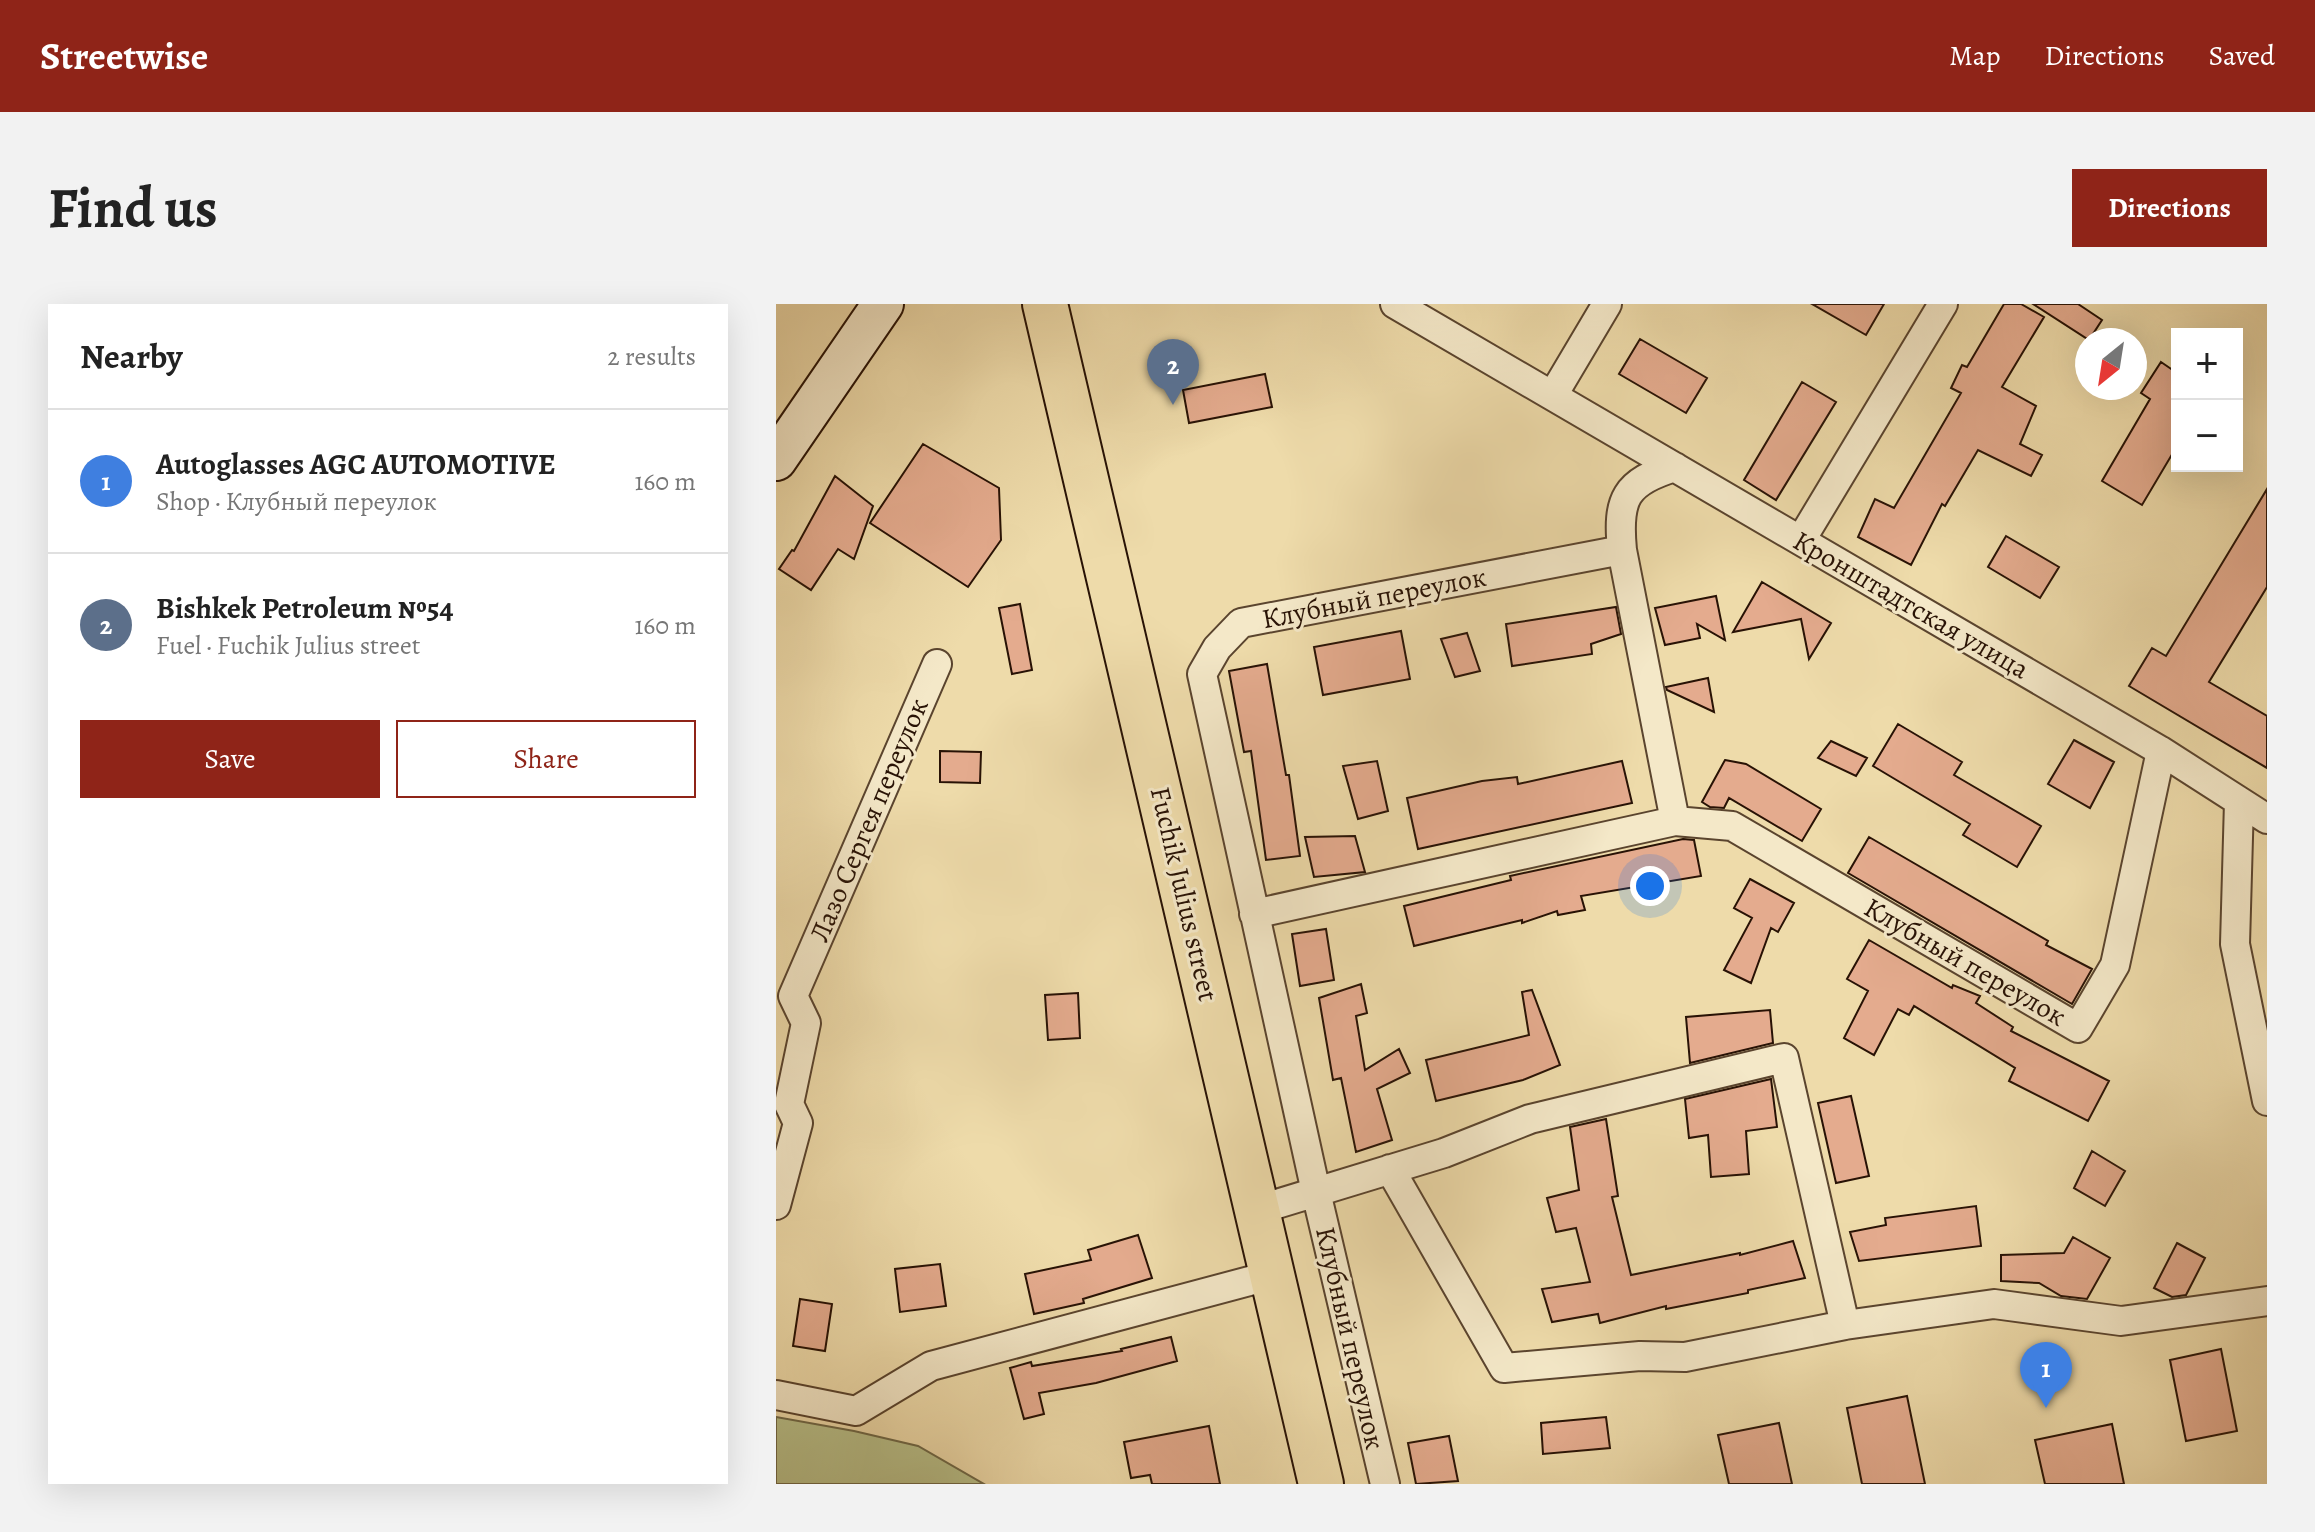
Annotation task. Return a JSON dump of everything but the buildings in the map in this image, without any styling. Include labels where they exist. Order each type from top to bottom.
[{"type":"main road","points":[[776,460],[883,304]]},
{"type":"main road","name":"Fuchik Julius street","points":[[1045,304],[1321,1484]]},
{"type":"street","name":"Кронштадтская улица","points":[[1395,304],[2161,751],[2267,819]]},
{"type":"street","points":[[1553,395],[1607,304]]},
{"type":"street","points":[[1801,540],[1943,304]]},
{"type":"street","points":[[1675,467],[1647,476],[1626,496],[1619,520],[1622,550],[1675,821]]},
{"type":"street","name":"Клубный переулок","points":[[1385,1484],[1316,1192],[1202,674],[1217,648],[1241,623],[1622,550]]},
{"type":"street","name":"Лазо Сергея переулок","points":[[776,1205],[798,1123],[789,1104],[806,1023],[793,996],[937,664]]},
{"type":"street","name":"Клубный переулок","points":[[1254,914],[1675,821],[1732,826],[2078,1028],[2115,965],[2161,751]]},
{"type":"street","points":[[2239,802],[2235,944],[2267,1101]]},
{"type":"street","name":"Клубный переулок","points":[[1257,1210],[1444,1153],[1530,1119],[1784,1058],[1845,1325]]},
{"type":"street","points":[[1390,1169],[1504,1368],[1640,1356],[1685,1357],[1845,1325],[1994,1304],[2121,1321],[2267,1301]]},
{"type":"street","points":[[776,1395],[856,1411],[931,1366],[1272,1275]]},
{"type":"green space","points":[[776,1417],[918,1446],[984,1484],[776,1484]]},
{"type":"place","name":"Bishkek Petroleum №54","points":[[1173,405]]},
{"type":"place","name":"Autoglasses AGC AUTOMOTIVE","points":[[2046,1408]]}]
